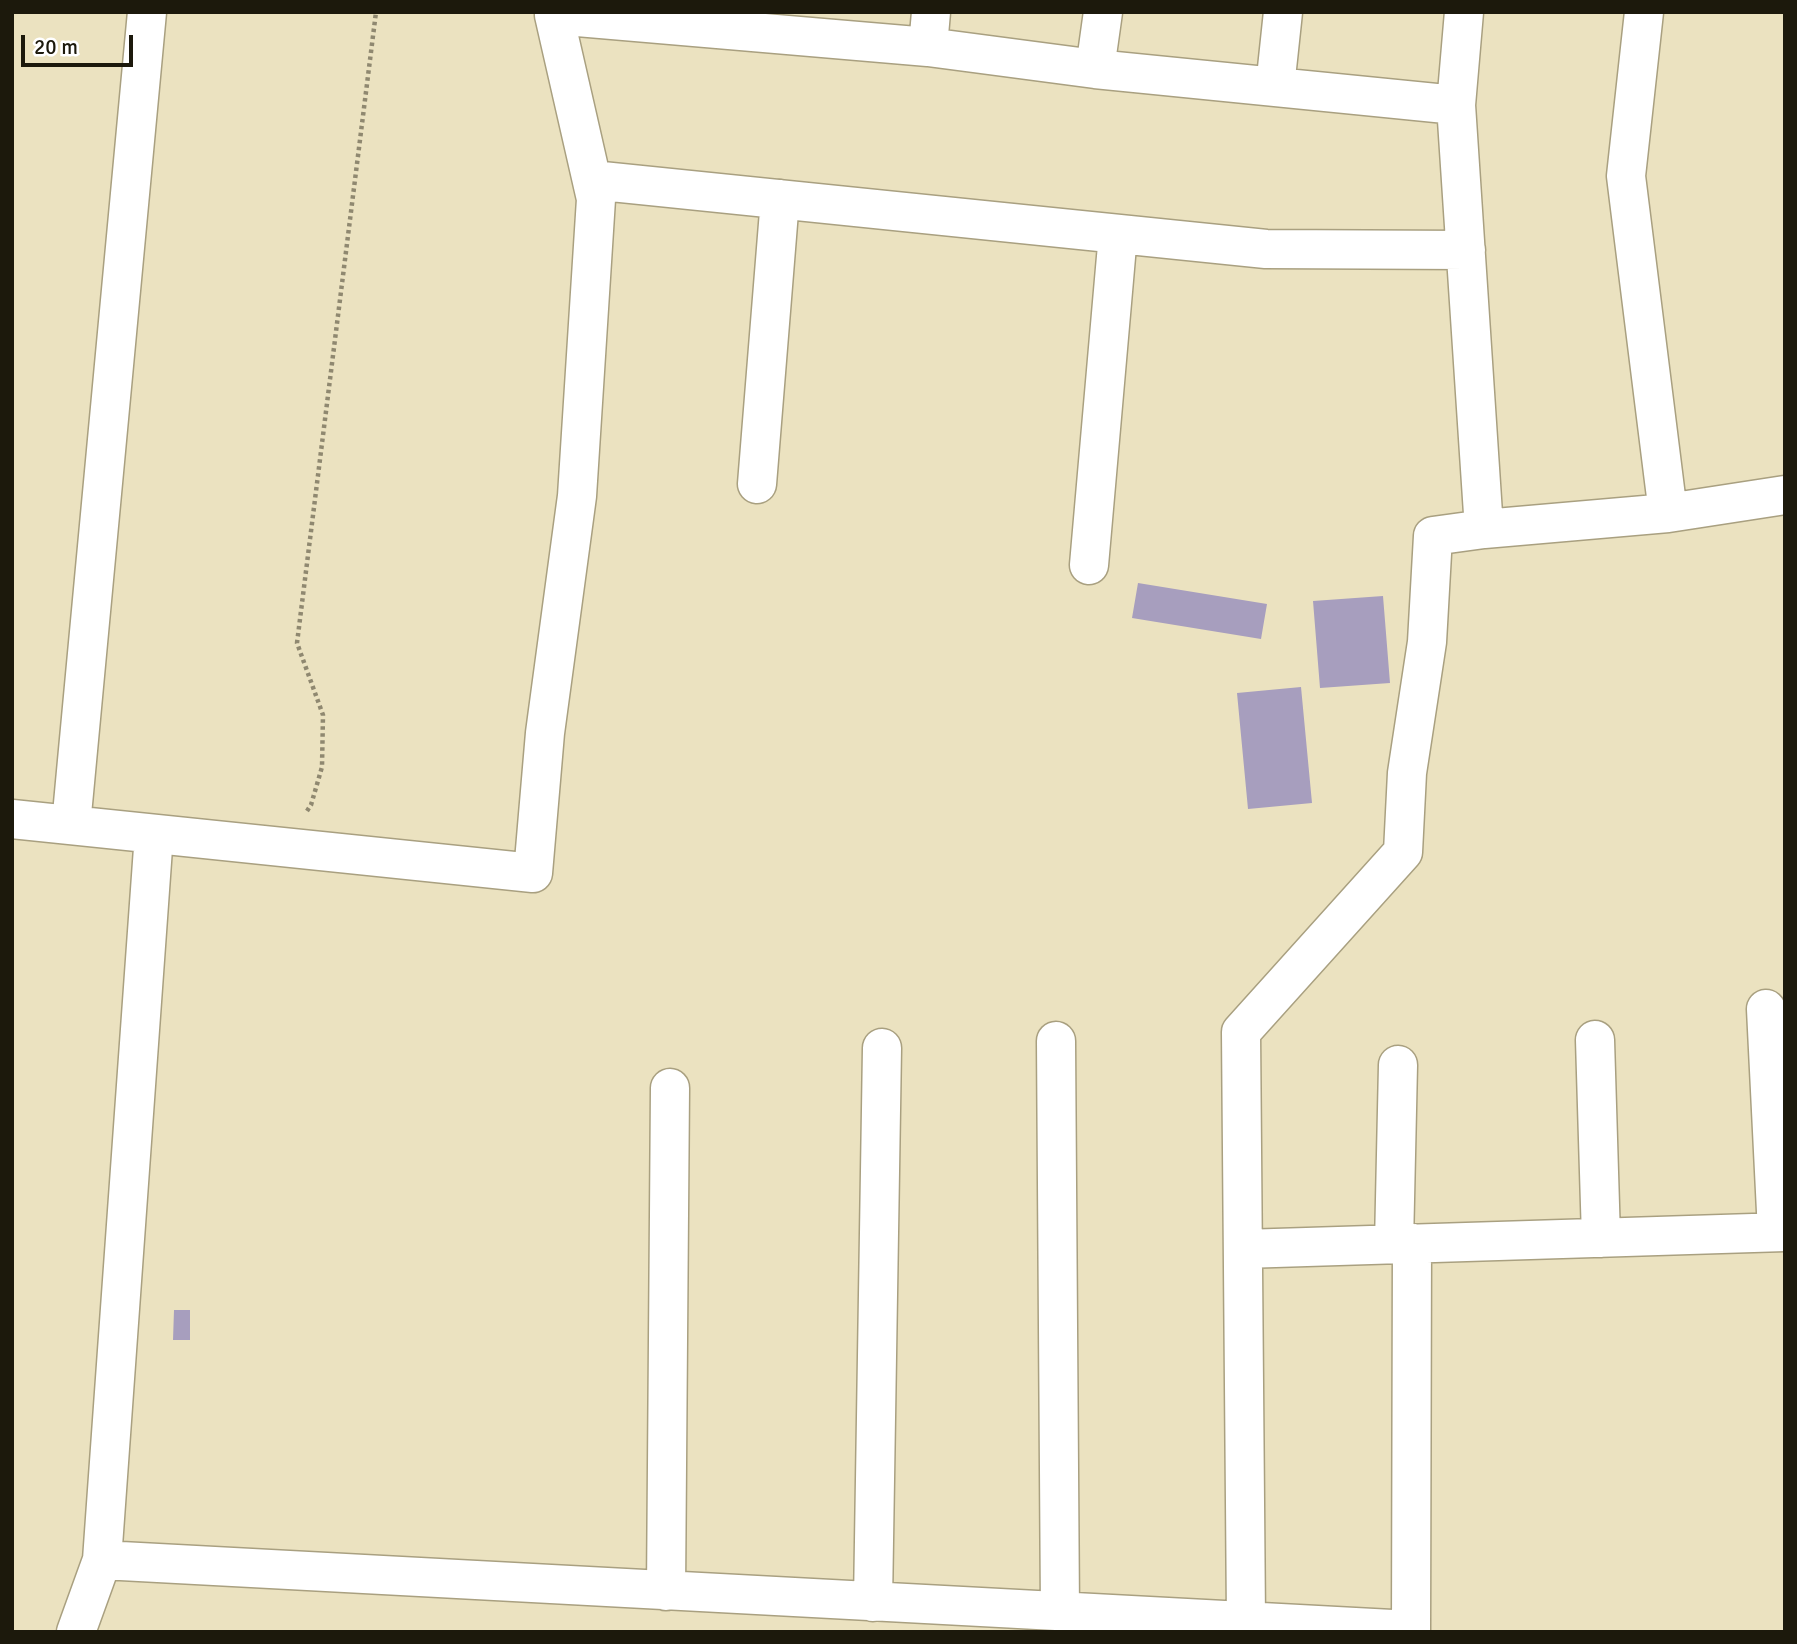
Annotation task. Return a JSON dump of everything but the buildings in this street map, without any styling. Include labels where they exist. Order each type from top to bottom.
[{"type":"street","points":[[71,825],[147,12]]},
{"type":"street","points":[[1095,69],[1103,12]]},
{"type":"street","points":[[1275,87],[1283,12]]},
{"type":"street","points":[[1464,12],[1456,105],[1484,529]]},
{"type":"street","points":[[1644,12],[1626,176],[1668,513]]},
{"type":"street","points":[[12,819],[533,873],[545,733],[577,496],[596,199],[554,14],[929,30],[1095,69],[1456,105]]},
{"type":"street","points":[[592,180],[1266,249],[1466,250]]},
{"type":"street","points":[[757,484],[780,199]]},
{"type":"street","points":[[1089,565],[1118,234]]},
{"type":"street","points":[[1246,1620],[1241,1031],[1403,852],[1407,773],[1427,642],[1433,536],[1668,513],[1785,495]]},
{"type":"street","points":[[76,1632],[102,1560],[154,834]]},
{"type":"street","points":[[1243,1249],[1781,1232],[1766,1009]]},
{"type":"street","points":[[1595,1040],[1601,1238]]},
{"type":"street","points":[[1056,1041],[1060,1611]]},
{"type":"street","points":[[873,1602],[882,1048]]},
{"type":"street","points":[[102,1560],[1411,1630],[1398,1065]]},
{"type":"street","points":[[666,1591],[670,1088]]},
{"type":"path","points":[[283,847],[311,805],[322,767],[323,715],[297,643],[376,12]]}]
